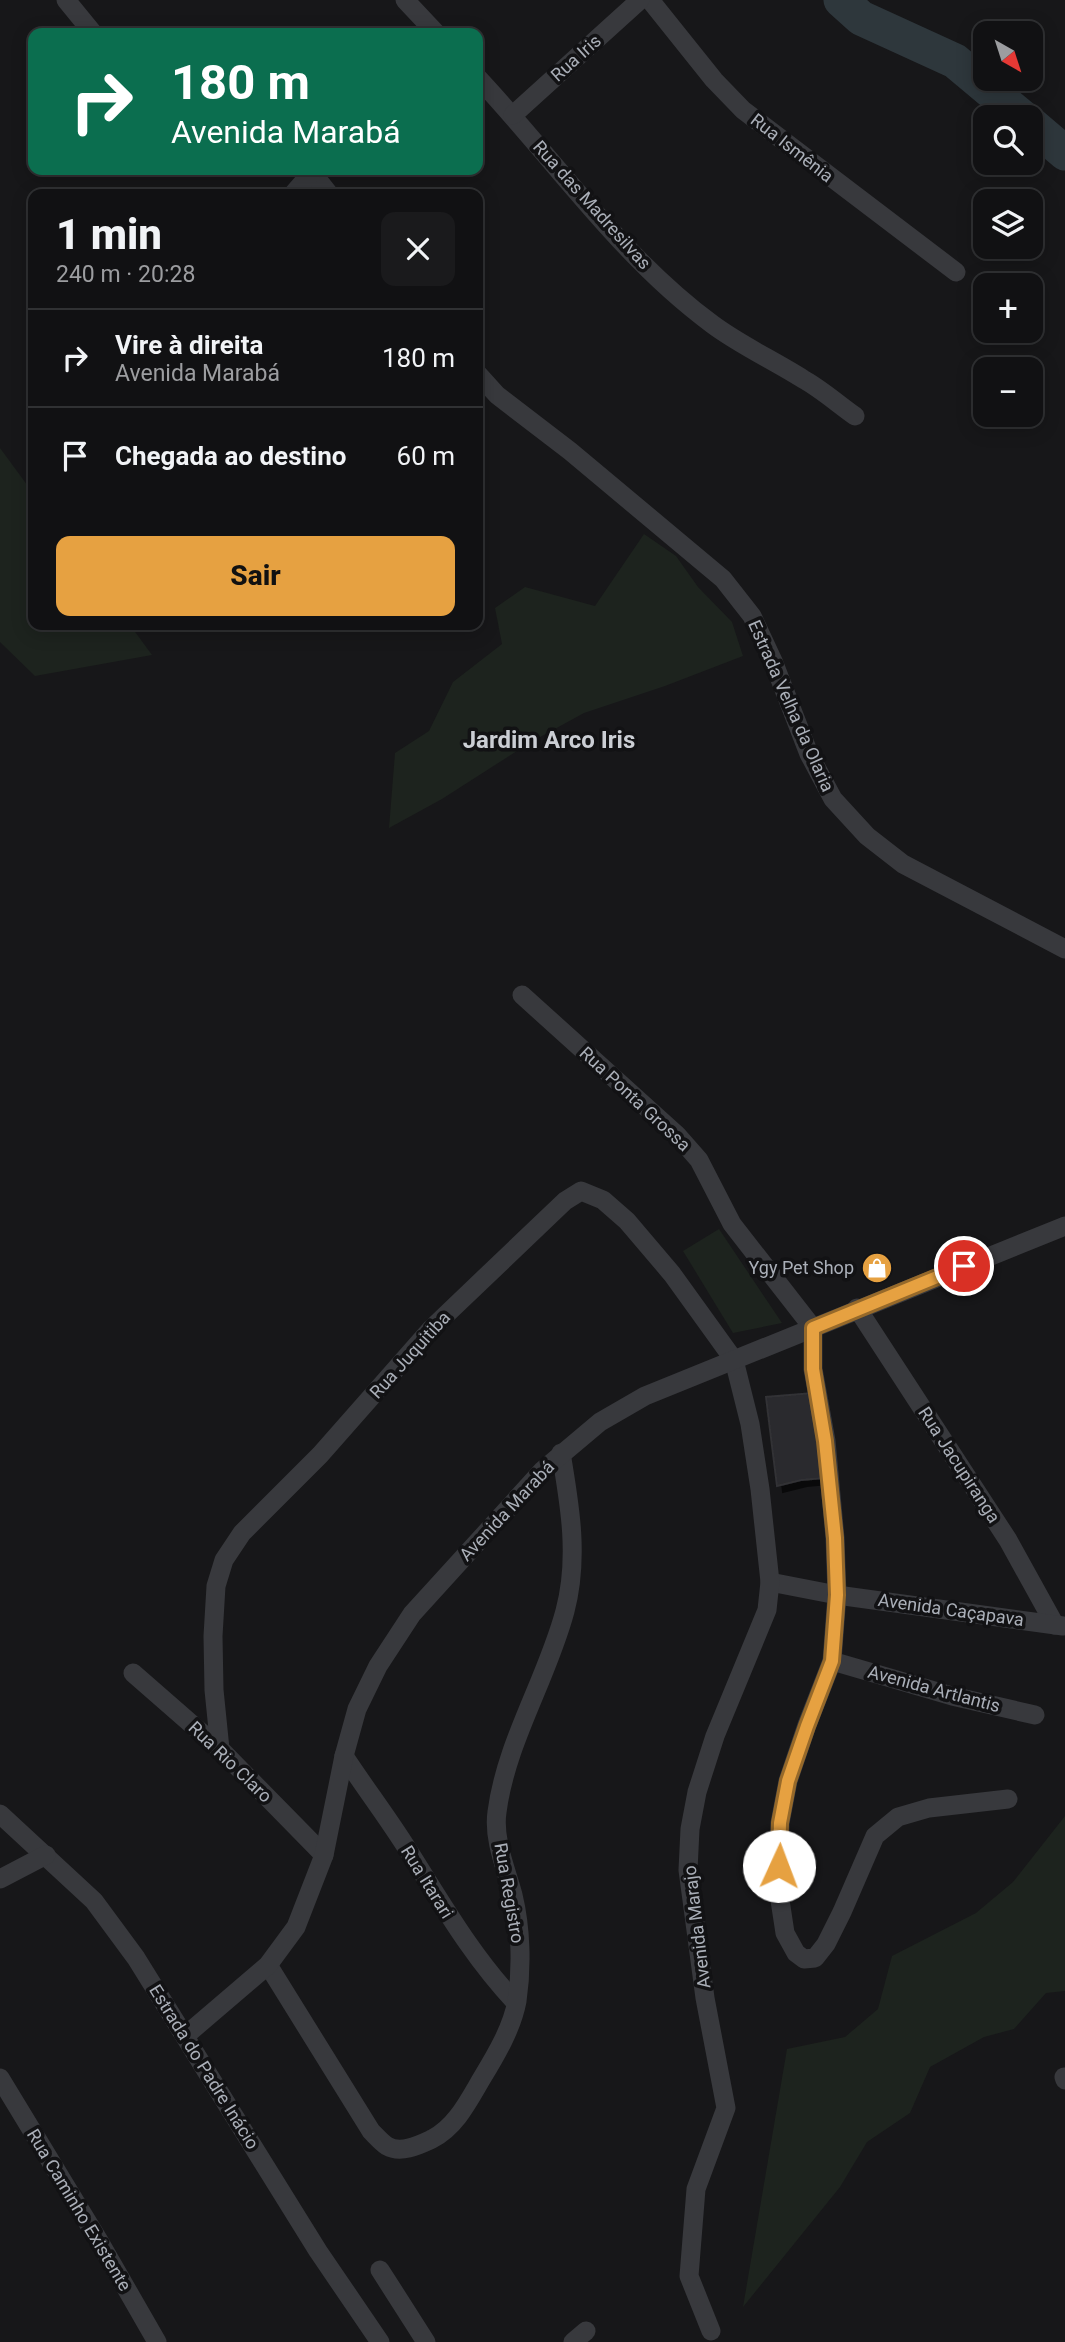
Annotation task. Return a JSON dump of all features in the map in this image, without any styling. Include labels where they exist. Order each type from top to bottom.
[{"type":"street","points":[[66,0],[89,28]]},
{"type":"street","points":[[405,0],[431,28]]},
{"type":"street","name":"Rua Iris","points":[[513,116],[640,0]]},
{"type":"street","name":"Rua Ismênia","points":[[650,0],[714,80],[743,110],[956,272]]},
{"type":"street","name":"Rua das Madresilvas","points":[[483,83],[604,224],[658,278],[712,324],[805,379],[855,416]]},
{"type":"street","points":[[297,189],[309,175]]},
{"type":"street","name":"Estrada Velha da Olaria","points":[[483,380],[497,395],[570,451],[723,579],[752,616],[773,661],[809,754],[833,799],[867,836],[903,864],[1065,948]]},
{"type":"street","name":"Rua Ponta Grossa","points":[[522,995],[677,1135],[699,1160],[732,1224],[813,1328]]},
{"type":"street","name":"Rua Juquitiba","points":[[220,1749],[214,1690],[213,1636],[216,1586],[224,1560],[242,1534],[320,1455],[431,1329],[565,1201],[581,1191],[593,1195],[626,1221],[672,1274],[734,1360]]},
{"type":"street","name":"Avenida Marabá","points":[[185,2036],[268,1965],[296,1927],[324,1855],[344,1756],[357,1709],[378,1665],[412,1614],[561,1453],[600,1422],[645,1396],[1065,1226]]},
{"type":"street","name":"Rua Jacupiranga","points":[[857,1308],[1008,1540],[1060,1626]]},
{"type":"street","points":[[813,1328],[813,1369],[825,1441],[834,1524],[837,1595],[832,1661],[788,1781],[780,1823],[778,1888],[785,1933],[796,1952],[804,1959],[815,1958],[826,1944],[875,1836],[898,1817],[929,1808],[1008,1799]]},
{"type":"street","name":"Avenida Marajo","points":[[711,2331],[689,2276],[696,2189],[726,2108],[705,1997],[688,1870],[690,1829],[697,1792],[715,1736],[767,1610],[769,1582],[760,1489],[750,1424],[734,1360]]},
{"type":"street","name":"Rua Registro","points":[[268,1965],[371,2131],[388,2147],[414,2148],[439,2136],[463,2110],[500,2048],[516,2003],[520,1948],[496,1816],[502,1779],[565,1611],[573,1568],[572,1520],[561,1453]]},
{"type":"street","name":"Avenida Caçapava","points":[[769,1582],[837,1595],[1060,1626]]},
{"type":"street","name":"Avenida Artlantis","points":[[832,1661],[952,1696],[1035,1715]]},
{"type":"street","name":"Rua Rio Claro","points":[[133,1673],[220,1749],[324,1855]]},
{"type":"street","name":"Rua Itarari","points":[[344,1756],[472,1951],[516,2003]]},
{"type":"street","name":"Estrada do Padre Inácio","points":[[0,1814],[94,1901],[136,1958],[311,2240],[380,2342]]},
{"type":"street","points":[[0,1879],[46,1855]]},
{"type":"street","name":"Rua Caminho Existente","points":[[0,2078],[157,2342]]},
{"type":"street","points":[[380,2270],[426,2342]]},
{"type":"shaded area","points":[[0,448],[28,486],[28,630],[134,630],[152,655],[35,676],[0,642]]},
{"type":"shaded area","points":[[644,534],[676,556],[698,587],[732,622],[743,656],[584,713],[389,828],[395,753],[429,731],[453,682],[502,644],[495,608],[525,587],[595,606]]},
{"type":"shaded area","points":[[719,1229],[782,1323],[733,1333],[683,1251]]},
{"type":"shaded area","points":[[1065,1816],[1065,1991],[1046,1993],[1014,2029],[984,2037],[930,2067],[910,2113],[867,2142],[840,2187],[743,2307],[787,2049],[845,2037],[878,2009],[892,1956],[976,1913],[1013,1882]]},
{"type":"building","points":[[813,1393],[823,1478],[777,1486],[766,1397]]},
{"type":"waterway","points":[[841,0],[861,18],[955,61],[1008,105]]},
{"type":"waterway","points":[[1043,134],[1065,153]]},
{"type":"place","name":"Ygy Pet Shop","points":[[877,1268]]},
{"type":"district","name":"Jardim Arco Iris","points":[[549,740]]},
{"type":"route","points":[[779,1866],[780,1823],[788,1781],[832,1661],[837,1595],[835,1538],[825,1441],[813,1369],[813,1328],[964,1266]]}]
